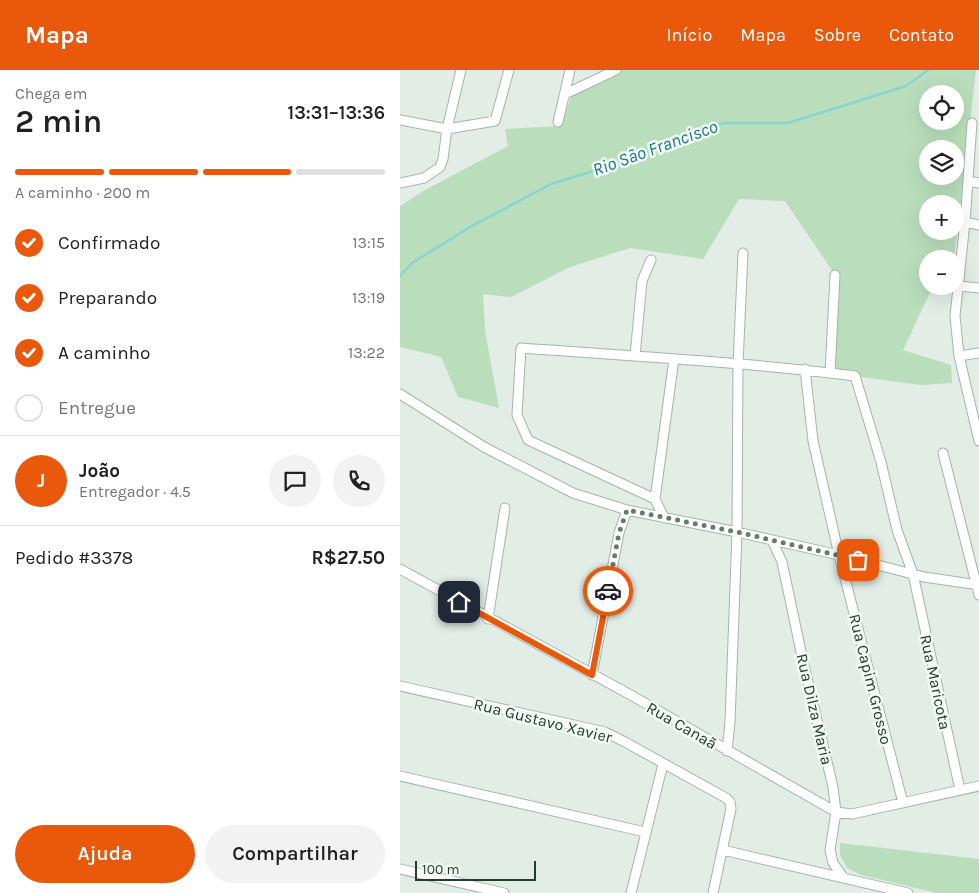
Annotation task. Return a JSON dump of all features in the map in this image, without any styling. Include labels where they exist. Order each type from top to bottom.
[{"type":"street","points":[[400,183],[424,178],[440,167],[461,70]]},
{"type":"street","points":[[400,120],[447,129],[495,121],[509,70]]},
{"type":"street","points":[[558,122],[570,70]]},
{"type":"street","points":[[565,94],[616,70]]},
{"type":"street","points":[[963,250],[972,123]]},
{"type":"street","points":[[968,182],[979,183]]},
{"type":"street","points":[[965,222],[979,225]]},
{"type":"street","points":[[726,751],[730,722],[737,532],[738,364],[743,253]]},
{"type":"street","points":[[634,356],[642,282],[651,260]]},
{"type":"street","points":[[655,499],[528,440],[517,415],[521,348],[738,364],[830,373],[835,275]]},
{"type":"street","points":[[964,286],[979,288]]},
{"type":"street","points":[[958,295],[955,316],[959,356],[979,441]]},
{"type":"street","points":[[959,356],[979,353]]},
{"type":"street","points":[[664,518],[655,499],[674,359]]},
{"type":"street","name":"Rua Capim Grosso","points":[[805,370],[813,441],[839,555],[903,803]]},
{"type":"street","name":"Rua Maricota","points":[[830,373],[855,376],[881,462],[897,530],[913,574],[960,790]]},
{"type":"street","points":[[400,394],[484,448],[573,494],[627,510],[737,532],[913,574],[978,585]]},
{"type":"street","points":[[943,453],[979,595]]},
{"type":"street","points":[[488,619],[505,508]]},
{"type":"street","points":[[592,675],[619,533],[627,510]]},
{"type":"street","name":"Rua Dilza Maria","points":[[772,540],[782,562],[803,661],[833,786],[836,812],[830,850],[833,863],[843,878]]},
{"type":"street","name":"Rua Canaã","points":[[400,569],[488,619],[629,694],[836,812],[852,814],[979,786]]},
{"type":"street","name":"Rua Gustavo Xavier","points":[[400,686],[605,732],[625,742],[730,802],[723,850]]},
{"type":"street","points":[[631,893],[663,764]]},
{"type":"street","points":[[400,776],[646,832]]},
{"type":"street","points":[[713,893],[723,850],[908,893]]},
{"type":"street","points":[[400,869],[504,893]]},
{"type":"green space","points":[[603,70],[976,70],[964,173],[964,140],[919,140],[919,185],[963,185],[961,195],[919,195],[919,240],[956,240],[955,250],[919,250],[919,295],[929,295],[903,350],[951,365],[952,383],[921,385],[830,373],[835,275],[785,201],[739,199],[703,259],[630,248],[570,267],[511,297],[483,294],[485,330],[499,408],[458,397],[441,357],[400,347],[400,206],[425,190],[508,146],[505,129],[561,126],[575,85]]},
{"type":"green space","points":[[840,843],[979,859],[979,893],[937,893],[861,875],[847,868],[840,855]]},
{"type":"waterway","name":"Rio São Francisco","points":[[400,276],[412,263],[472,226],[551,184],[613,165],[724,123],[788,123],[906,86],[928,70]]},
{"type":"way so far","points":[[608,591],[619,533],[627,510],[737,532],[858,560]]},
{"type":"route","points":[[459,602],[592,675],[608,591]]}]
